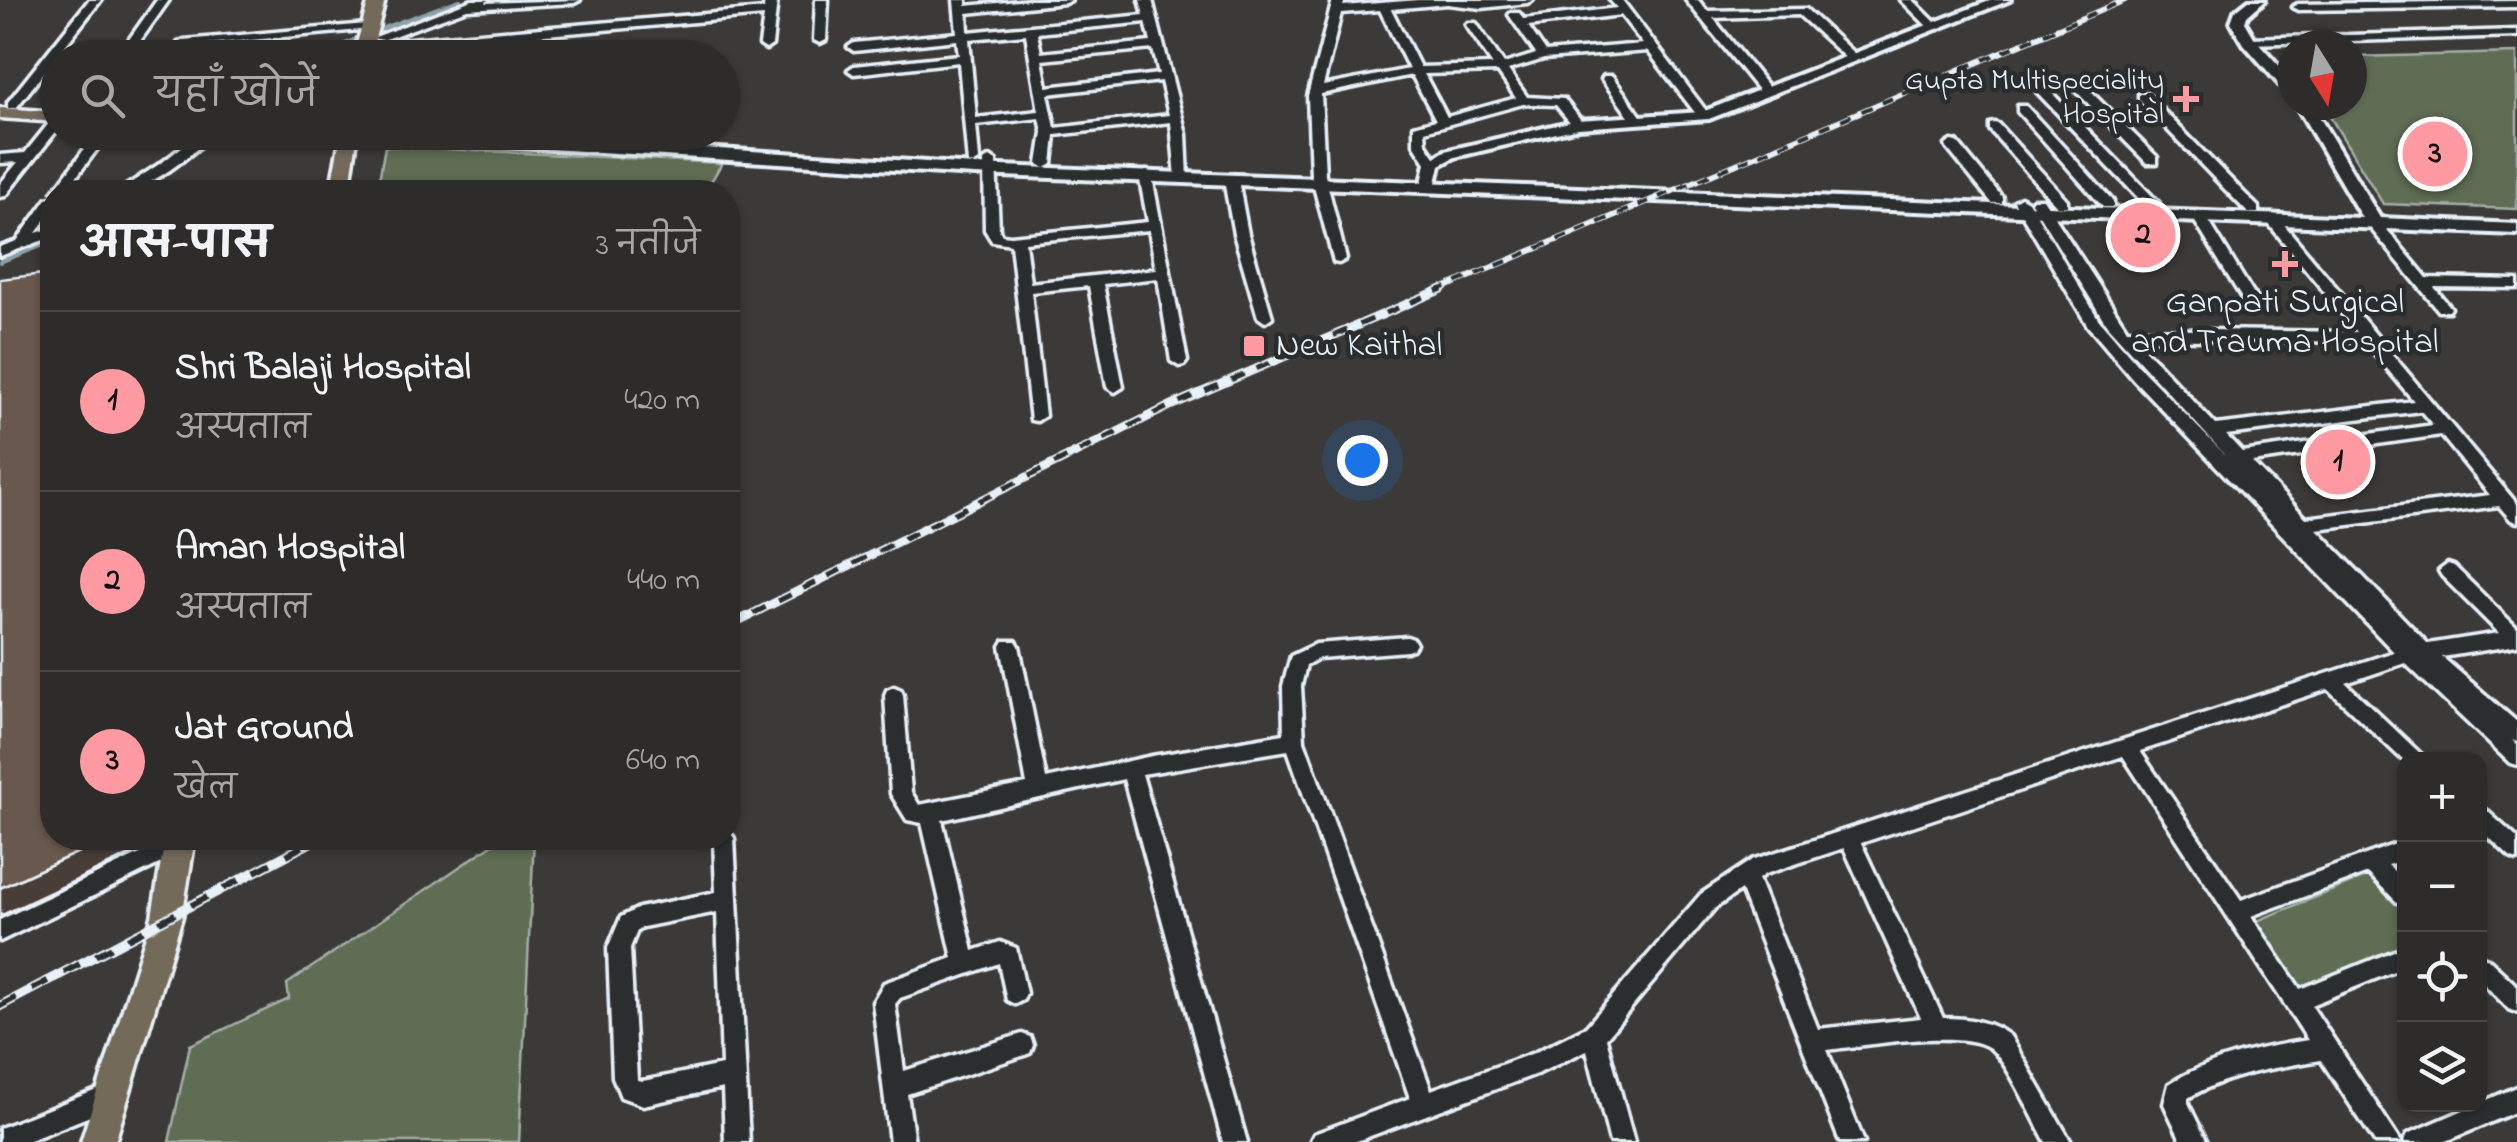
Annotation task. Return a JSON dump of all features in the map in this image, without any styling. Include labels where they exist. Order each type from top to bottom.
[{"type":"main road","points":[[364,40],[377,0]]},
{"type":"main road","points":[[2258,0],[2240,14],[2238,22],[2249,42],[2277,73]]},
{"type":"main road","points":[[4,108],[40,108]]},
{"type":"main road","points":[[4,108],[40,115]]},
{"type":"main road","points":[[2313,120],[2371,219]]},
{"type":"main road","points":[[740,148],[1146,175],[1183,173],[1231,180],[1431,177],[1997,200],[2032,205],[2253,210],[2371,219]]},
{"type":"main road","points":[[327,180],[338,150]]},
{"type":"main road","points":[[340,180],[343,150]]},
{"type":"main road","points":[[685,150],[1319,179]]},
{"type":"main road","points":[[1431,177],[2198,215],[2517,225]]},
{"type":"main road","points":[[98,1142],[167,917],[178,850]]},
{"type":"street","points":[[61,40],[95,0]]},
{"type":"street","points":[[134,40],[162,0]]},
{"type":"street","points":[[367,40],[482,0]]},
{"type":"street","points":[[461,8],[574,0]]},
{"type":"street","points":[[716,16],[719,0]]},
{"type":"street","points":[[820,40],[822,0]]},
{"type":"street","points":[[1065,0],[961,5],[969,122],[984,164],[992,230],[997,238],[1016,239],[1154,225]]},
{"type":"street","points":[[1146,0],[1176,118],[1183,173]]},
{"type":"street","points":[[1339,259],[1319,179],[1315,91],[1338,5],[1527,0]]},
{"type":"street","points":[[1692,0],[1767,93]]},
{"type":"street","points":[[1907,0],[1934,27]]},
{"type":"street","points":[[1431,177],[1450,154],[1578,124],[1704,116],[2004,0]]},
{"type":"street","points":[[1504,1],[1543,56]]},
{"type":"street","points":[[2392,3],[2409,16]]},
{"type":"street","points":[[2298,6],[2517,4]]},
{"type":"street","points":[[378,40],[716,16],[771,6],[766,45]]},
{"type":"street","points":[[1384,6],[1443,122]]},
{"type":"street","points":[[1520,23],[1620,6],[1704,116]]},
{"type":"street","points":[[1704,15],[1802,11],[1853,58]]},
{"type":"street","points":[[854,47],[1150,18]]},
{"type":"street","points":[[1472,25],[1523,100]]},
{"type":"street","points":[[2422,26],[2435,36]]},
{"type":"street","points":[[1031,30],[1049,132],[1044,164]]},
{"type":"street","points":[[2249,42],[2517,33]]},
{"type":"street","points":[[1036,57],[1157,45]]},
{"type":"street","points":[[1315,91],[1416,71],[1502,68],[1543,56],[1651,47]]},
{"type":"street","points":[[854,70],[965,58]]},
{"type":"street","points":[[4,108],[40,65]]},
{"type":"street","points":[[1042,91],[1165,77]]},
{"type":"street","points":[[1608,79],[1636,119]]},
{"type":"street","points":[[2080,88],[2152,160]]},
{"type":"street","points":[[2041,89],[2154,206]]},
{"type":"street","points":[[2143,96],[2253,210]]},
{"type":"street","points":[[1431,177],[1416,135],[1418,129],[1523,100],[1560,102],[1578,124]]},
{"type":"street","points":[[2063,111],[2101,108]]},
{"type":"street","points":[[2022,110],[2108,204]]},
{"type":"street","points":[[969,122],[1046,114]]},
{"type":"street","points":[[1049,132],[1176,118]]},
{"type":"street","points":[[1994,127],[2062,203]]},
{"type":"street","points":[[0,193],[40,142]]},
{"type":"street","points":[[1952,145],[1997,200]]},
{"type":"street","points":[[69,180],[91,150]]},
{"type":"street","points":[[143,180],[186,150]]},
{"type":"street","points":[[0,159],[28,157]]},
{"type":"street","points":[[1146,175],[1179,361]]},
{"type":"street","points":[[1231,180],[1241,234],[1265,317]]},
{"type":"street","points":[[2032,205],[2123,334],[2302,525],[2416,654],[2517,734]]},
{"type":"street","points":[[2032,205],[2093,323],[2221,460],[2517,757]]},
{"type":"street","points":[[2198,215],[2253,305]]},
{"type":"street","points":[[20,245],[40,218]]},
{"type":"street","points":[[2271,218],[2517,516]]},
{"type":"street","points":[[2371,219],[2444,308]]},
{"type":"street","points":[[0,252],[40,237]]},
{"type":"street","points":[[1016,239],[1038,416]]},
{"type":"street","points":[[1025,288],[1164,274]]},
{"type":"street","points":[[1095,280],[1115,387]]},
{"type":"street","points":[[2422,282],[2517,284]]},
{"type":"street","points":[[2123,334],[2369,337]]},
{"type":"street","points":[[2214,431],[2425,406]]},
{"type":"street","points":[[2221,460],[2445,429]]},
{"type":"street","points":[[2302,525],[2502,499]]},
{"type":"street","points":[[2448,571],[2516,638]]},
{"type":"street","points":[[1322,1142],[1540,1062],[1594,1035],[1708,901],[1759,867],[2416,654],[2516,638]]},
{"type":"street","points":[[1408,644],[1316,651],[1298,661],[1292,686],[1294,741],[1424,1104]]},
{"type":"street","points":[[1010,646],[1038,790]]},
{"type":"street","points":[[2331,680],[2409,752]]},
{"type":"street","points":[[894,695],[902,794],[914,814],[930,814],[1130,769],[1294,741]]},
{"type":"street","points":[[2127,747],[2389,1142]]},
{"type":"street","points":[[1130,769],[1235,1142]]},
{"type":"street","points":[[930,814],[965,965]]},
{"type":"street","points":[[2487,825],[2517,851]]},
{"type":"street","points":[[1849,838],[1938,1029]]},
{"type":"street","points":[[0,931],[160,850]]},
{"type":"street","points":[[724,850],[737,1142]]},
{"type":"street","points":[[2236,912],[2397,853]]},
{"type":"street","points":[[2371,862],[2397,887]]},
{"type":"street","points":[[1746,876],[1852,1142]]},
{"type":"street","points":[[726,900],[639,918],[623,933],[620,948],[625,1077],[628,1089],[643,1093],[734,1074]]},
{"type":"street","points":[[902,1142],[884,1002],[892,990],[1005,952],[1015,993]]},
{"type":"street","points":[[2296,1001],[2397,960]]},
{"type":"street","points":[[2487,973],[2517,1002]]},
{"type":"street","points":[[1812,1042],[1938,1029],[1986,1033],[2002,1043],[2059,1142]]},
{"type":"street","points":[[1594,1035],[1622,1142]]},
{"type":"street","points":[[895,1086],[1022,1045]]},
{"type":"street","points":[[2194,1142],[2176,1104],[2177,1092],[2185,1086],[2242,1062],[2327,1048]]},
{"type":"street","points":[[0,1140],[112,1096]]},
{"type":"street","points":[[2416,1142],[2517,1099]]},
{"type":"green space","points":[[2517,53],[2517,209],[2383,204],[2332,120],[2367,120],[2367,57]]},
{"type":"green space","points":[[384,150],[464,150],[722,163],[712,180],[379,180]]},
{"type":"green space","points":[[484,850],[533,850],[519,1142],[169,1142],[190,1045],[289,999],[287,984]]},
{"type":"green space","points":[[2373,874],[2397,899],[2397,949],[2299,990],[2254,922]]},
{"type":"building","points":[[40,274],[40,850],[83,850],[0,888],[0,279]]},
{"type":"waterway","points":[[372,32],[460,0]]},
{"type":"waterway","points":[[353,40],[362,36]]},
{"type":"waterway","points":[[154,180],[198,150]]},
{"type":"waterway","points":[[0,262],[40,247]]},
{"type":"railway","points":[[1436,291],[2125,0]]},
{"type":"railway","points":[[740,620],[1170,406],[1442,289]]},
{"type":"railway","points":[[0,1006],[296,850]]},
{"type":"place","name":"Gupta Multispeciality Hospital","points":[[2186,99]]},
{"type":"place","name":"Jat Ground","points":[[2435,154]]},
{"type":"place","name":"Aman Hospital","points":[[2143,235]]},
{"type":"place","name":"Ganpati Surgical and Trauma Hospital","points":[[2285,264]]},
{"type":"place","name":"New Kaithal","points":[[1254,346]]},
{"type":"place","name":"Shri Balaji Hospital","points":[[2338,462]]}]
